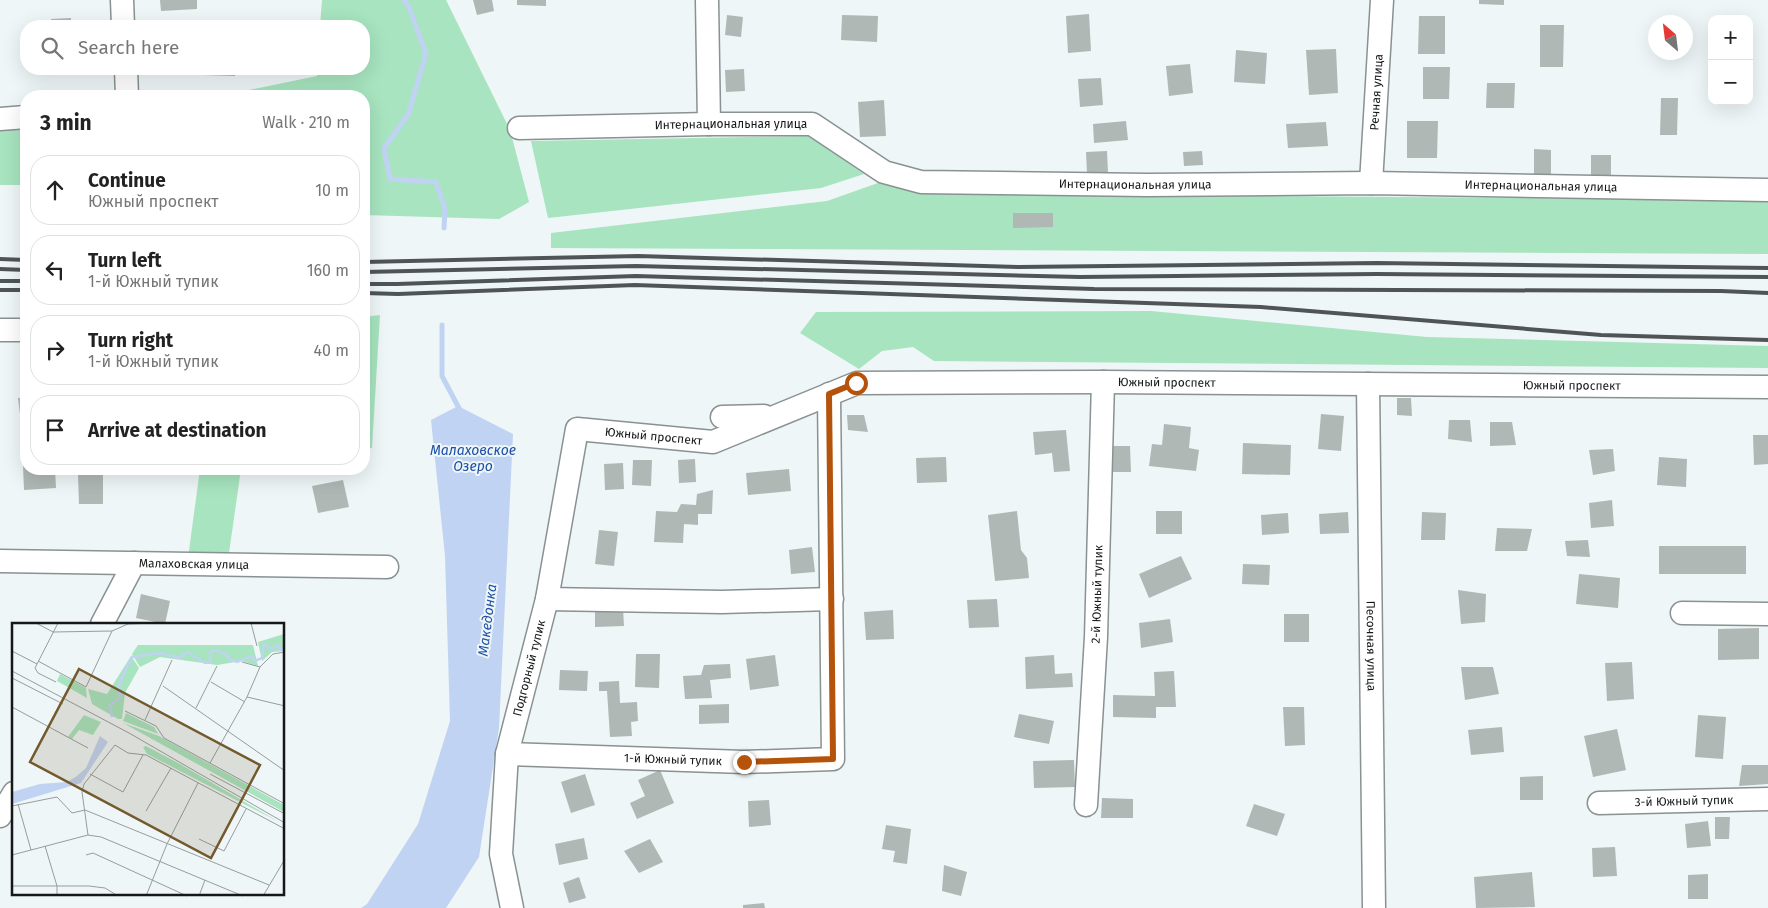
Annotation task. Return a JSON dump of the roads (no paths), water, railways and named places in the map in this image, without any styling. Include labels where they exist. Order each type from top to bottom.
[{"type":"street","points":[[122,0],[123,20]]},
{"type":"street","points":[[707,0],[709,124]]},
{"type":"street","name":"Речная улица","points":[[1371,183],[1382,0]]},
{"type":"street","points":[[126,75],[127,90]]},
{"type":"street","points":[[0,119],[20,117]]},
{"type":"street","name":"Интернациональная улица","points":[[519,128],[812,124],[884,172],[921,182],[1147,185],[1371,183],[1768,190]]},
{"type":"street","name":"Южный проспект","points":[[577,429],[713,442],[856,383],[1103,382],[1768,387]]},
{"type":"street","name":"2-й Южный тупик","points":[[1086,805],[1096,637],[1103,382]]},
{"type":"street","name":"Песочная улица","points":[[1368,384],[1374,908]]},
{"type":"street","name":"1-й Южный тупик","points":[[507,754],[744,762],[833,759],[829,394]]},
{"type":"street","points":[[722,417],[776,416]]},
{"type":"street","name":"Подгорный тупик","points":[[512,908],[501,854],[507,754],[547,599],[577,429]]},
{"type":"street","name":"Малаховская улица","points":[[0,561],[387,566]]},
{"type":"street","points":[[103,623],[134,563]]},
{"type":"street","points":[[547,599],[722,602],[832,599]]},
{"type":"street","points":[[1682,613],[1768,614]]},
{"type":"street","points":[[0,816],[12,796]]},
{"type":"street","name":"3-й Южный тупик","points":[[1599,803],[1768,799]]},
{"type":"water","name":"Малаховское Озеро","points":[[458,406],[513,434],[499,728],[479,857],[446,908],[361,908],[367,904],[418,824],[450,721],[445,556],[431,420]]},
{"type":"waterway","name":"Македонка","points":[[404,0],[409,7],[426,54],[408,115],[384,148],[390,179],[436,182],[445,209],[444,228]]},
{"type":"waterway","name":"Македонка","points":[[442,325],[442,376],[461,412]]},
{"type":"railway","points":[[370,262],[638,256],[1018,267],[1377,263],[1768,268]]},
{"type":"railway","points":[[0,259],[20,260]]},
{"type":"railway","points":[[370,272],[636,266],[1080,277],[1377,274],[1768,277]]},
{"type":"railway","points":[[0,269],[20,270]]},
{"type":"railway","points":[[370,284],[636,276],[1094,289],[1721,291],[1768,293]]},
{"type":"railway","points":[[0,281],[20,281]]},
{"type":"railway","points":[[370,293],[398,294],[635,285],[1261,307],[1601,335],[1768,340]]},
{"type":"railway","points":[[0,290],[20,290]]}]
